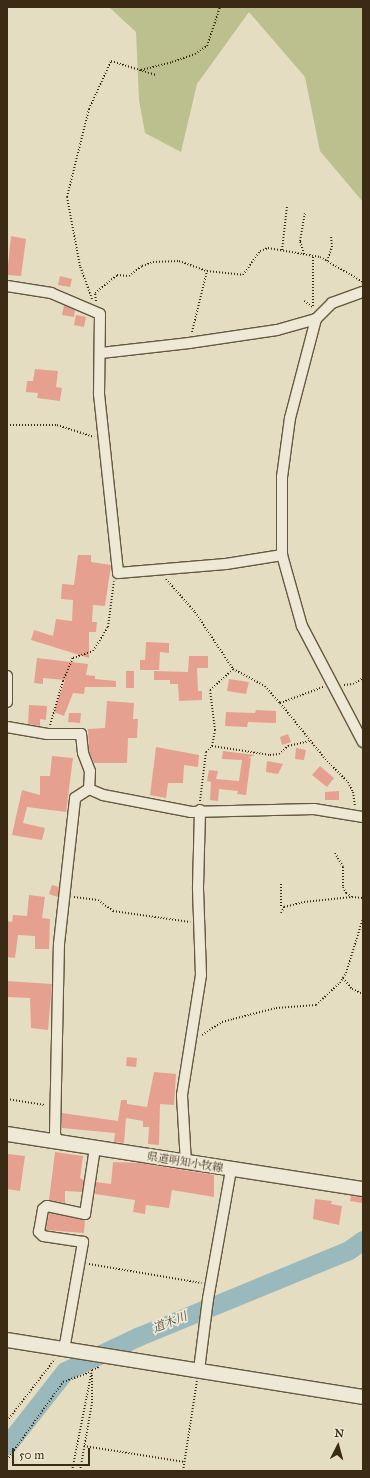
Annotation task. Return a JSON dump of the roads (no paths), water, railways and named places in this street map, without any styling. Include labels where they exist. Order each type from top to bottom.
[{"type":"main road","name":"県道明知小牧線","points":[[7,1134],[231,1170],[363,1188]]},
{"type":"main road","points":[[7,1340],[363,1397]]},
{"type":"street","points":[[7,286],[51,292],[100,314],[101,353],[99,394],[118,573],[226,564],[282,555]]},
{"type":"street","points":[[101,353],[189,343],[276,330],[316,319],[332,303],[363,292]]},
{"type":"street","points":[[316,319],[290,418],[282,477],[282,555],[302,626],[362,739]]},
{"type":"street","points":[[7,676],[7,702]]},
{"type":"street","points":[[7,727],[47,734],[81,734],[83,752],[90,771],[89,789]]},
{"type":"street","points":[[89,789],[103,795],[191,812],[200,810],[314,809],[359,816]]},
{"type":"street","points":[[57,1142],[55,1133],[59,944],[63,895],[75,798],[89,789]]},
{"type":"street","points":[[186,1163],[182,1095],[192,1042],[201,975],[199,923],[200,810]]},
{"type":"street","points":[[71,1351],[83,1242],[42,1236],[39,1232],[43,1209],[47,1206],[85,1214],[95,1148]]},
{"type":"street","points":[[199,1370],[208,1299],[231,1170]]},
{"type":"waterway","name":"道木川","points":[[7,1445],[65,1371],[137,1337],[349,1250],[363,1240]]}]
